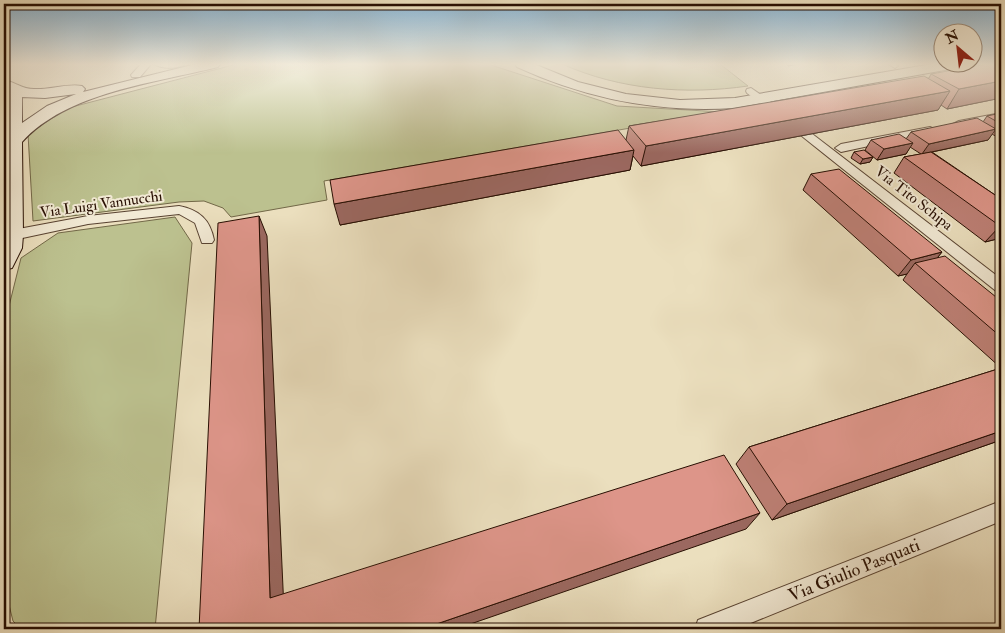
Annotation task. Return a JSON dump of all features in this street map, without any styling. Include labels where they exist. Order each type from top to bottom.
[{"type":"street","points":[[4,263],[13,235],[15,140],[10,94]]},
{"type":"street","points":[[15,140],[33,121],[64,103],[94,94]]},
{"type":"street","points":[[599,94],[666,103],[727,108],[767,105],[820,94]]},
{"type":"street","points":[[647,94],[704,96],[767,105],[805,94]]},
{"type":"street","points":[[841,148],[1001,116]]},
{"type":"street","name":"Via Tito Schipa","points":[[807,135],[1001,287]]},
{"type":"street","name":"Via Luigi Vannucchi","points":[[13,235],[88,220],[179,210],[193,214],[201,220],[205,229],[206,240]]},
{"type":"street","name":"Via Giulio Pasquati","points":[[708,629],[1001,512]]},
{"type":"green space","points":[[124,94],[579,94],[617,106],[723,112],[324,181],[327,200],[231,217],[223,208],[204,201],[179,202],[33,221],[28,134],[68,108]]},
{"type":"green space","points":[[175,217],[192,243],[155,629],[21,629],[13,621],[4,585],[4,326],[21,258],[58,233]]},
{"type":"building","points":[[821,94],[936,94],[646,146],[629,126]]},
{"type":"building","points":[[1001,113],[1001,124],[987,116]]},
{"type":"building","points":[[977,118],[996,129],[929,144],[911,132]]},
{"type":"building","points":[[618,130],[634,150],[334,204],[330,180]]},
{"type":"building","points":[[899,134],[913,143],[884,149],[871,140]]},
{"type":"building","points":[[864,150],[873,157],[863,159],[854,152]]},
{"type":"building","points":[[931,152],[1001,199],[1000,226],[904,157]]},
{"type":"building","points":[[839,169],[942,252],[911,260],[811,174]]},
{"type":"building","points":[[259,216],[270,598],[724,455],[760,513],[422,629],[199,629],[218,223]]},
{"type":"building","points":[[945,256],[1001,301],[1001,337],[915,263]]},
{"type":"building","points":[[1001,368],[1001,431],[787,504],[749,447]]}]
